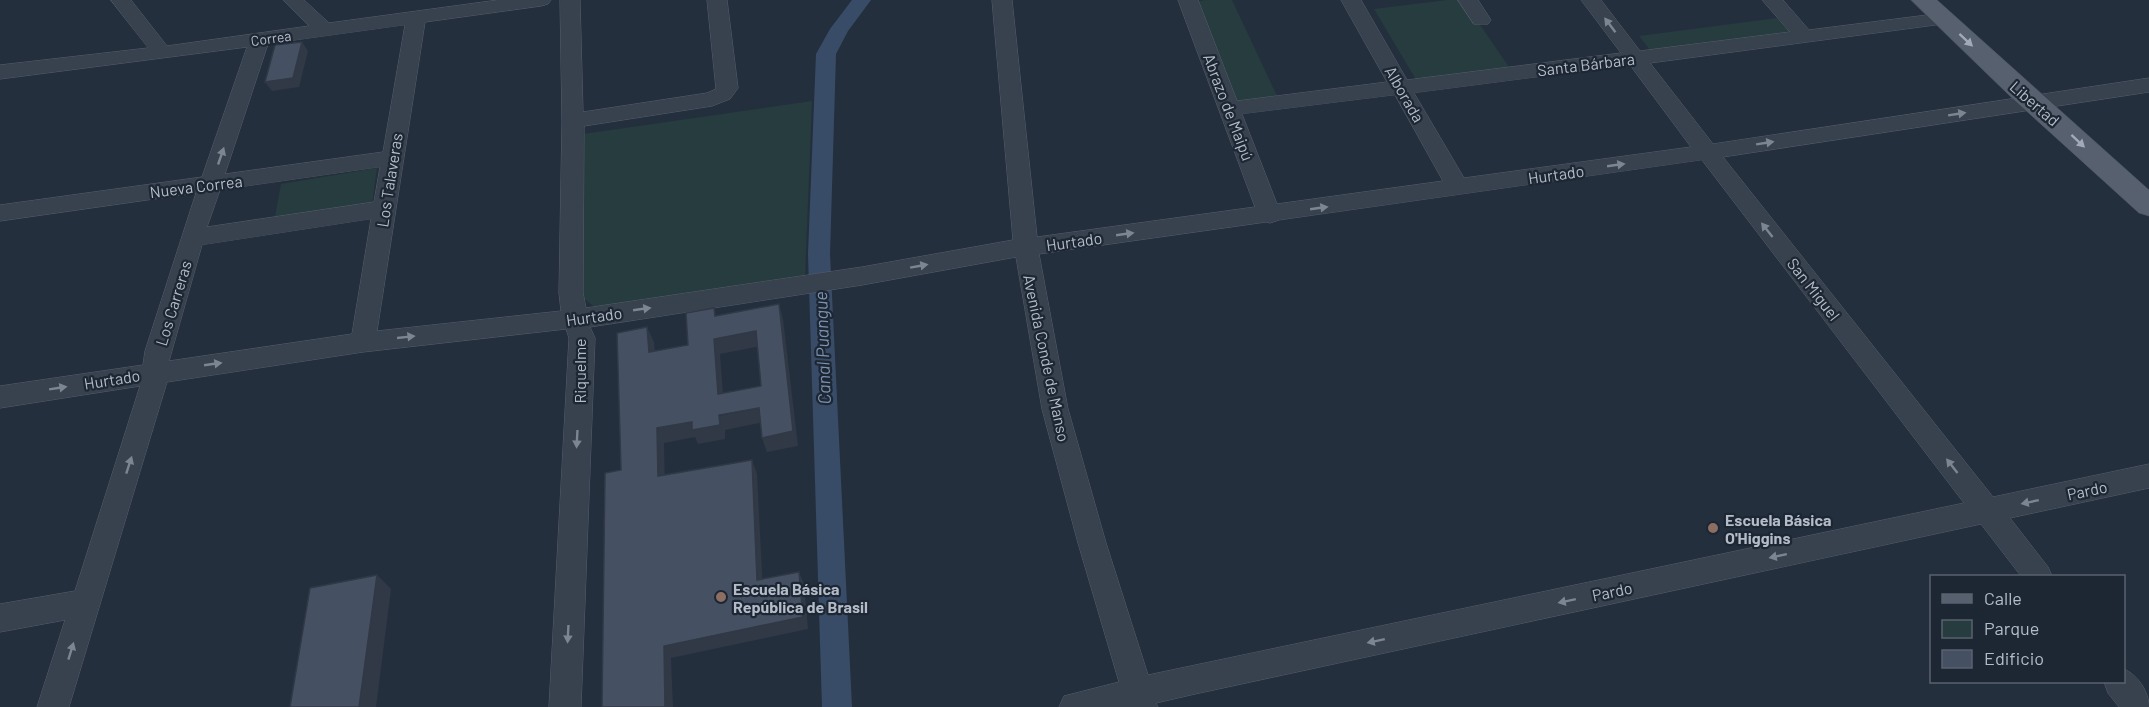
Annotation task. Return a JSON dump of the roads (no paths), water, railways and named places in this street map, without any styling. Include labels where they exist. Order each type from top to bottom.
[{"type":"main road","name":"Libertad","points":[[1923,0],[2149,206]]},
{"type":"street","points":[[121,0],[161,53]]},
{"type":"street","points":[[293,0],[324,30]]},
{"type":"street","name":"Correa","points":[[0,72],[161,53],[416,18],[471,5],[541,0]]},
{"type":"street","name":"Riquelme","points":[[565,707],[582,338],[575,319],[571,293],[573,121],[570,0]]},
{"type":"street","points":[[573,121],[712,99],[723,94],[727,88],[717,0]]},
{"type":"street","name":"Avenida Conde de Manso","points":[[1002,0],[1026,248],[1055,409],[1140,700]]},
{"type":"street","name":"Abrazo de Maipú","points":[[1188,0],[1270,214]]},
{"type":"street","name":"Alborada","points":[[1351,0],[1458,188]]},
{"type":"street","points":[[1468,0],[1481,20]]},
{"type":"street","name":"San Miguel","points":[[1591,0],[2037,575]]},
{"type":"street","points":[[1772,0],[1804,36]]},
{"type":"street","name":"Los Talaveras","points":[[363,342],[416,18]]},
{"type":"street","name":"Santa Bárbara","points":[[1230,109],[1943,19]]},
{"type":"street","name":"Los Carreras","points":[[53,707],[153,388],[158,351],[192,238],[260,39]]},
{"type":"street","name":"Hurtado","points":[[0,397],[363,342],[575,319],[800,286],[1026,248],[1458,188],[2149,86]]},
{"type":"street","name":"Nueva Correa","points":[[0,213],[392,158]]},
{"type":"street","points":[[192,238],[385,209]]},
{"type":"street","name":"Pardo","points":[[1075,707],[1140,700],[1195,679],[2149,476]]},
{"type":"street","points":[[0,618],[85,603]]},
{"type":"street","points":[[2121,683],[2139,707]]},
{"type":"waterway","name":"Canal Puangue","points":[[837,707],[819,254],[826,54],[839,29],[862,0]]},
{"type":"place","name":"Escuela Básica O'Higgins","points":[[1713,528]]},
{"type":"place","name":"Escuela Básica República de Brasil","points":[[721,597]]}]
